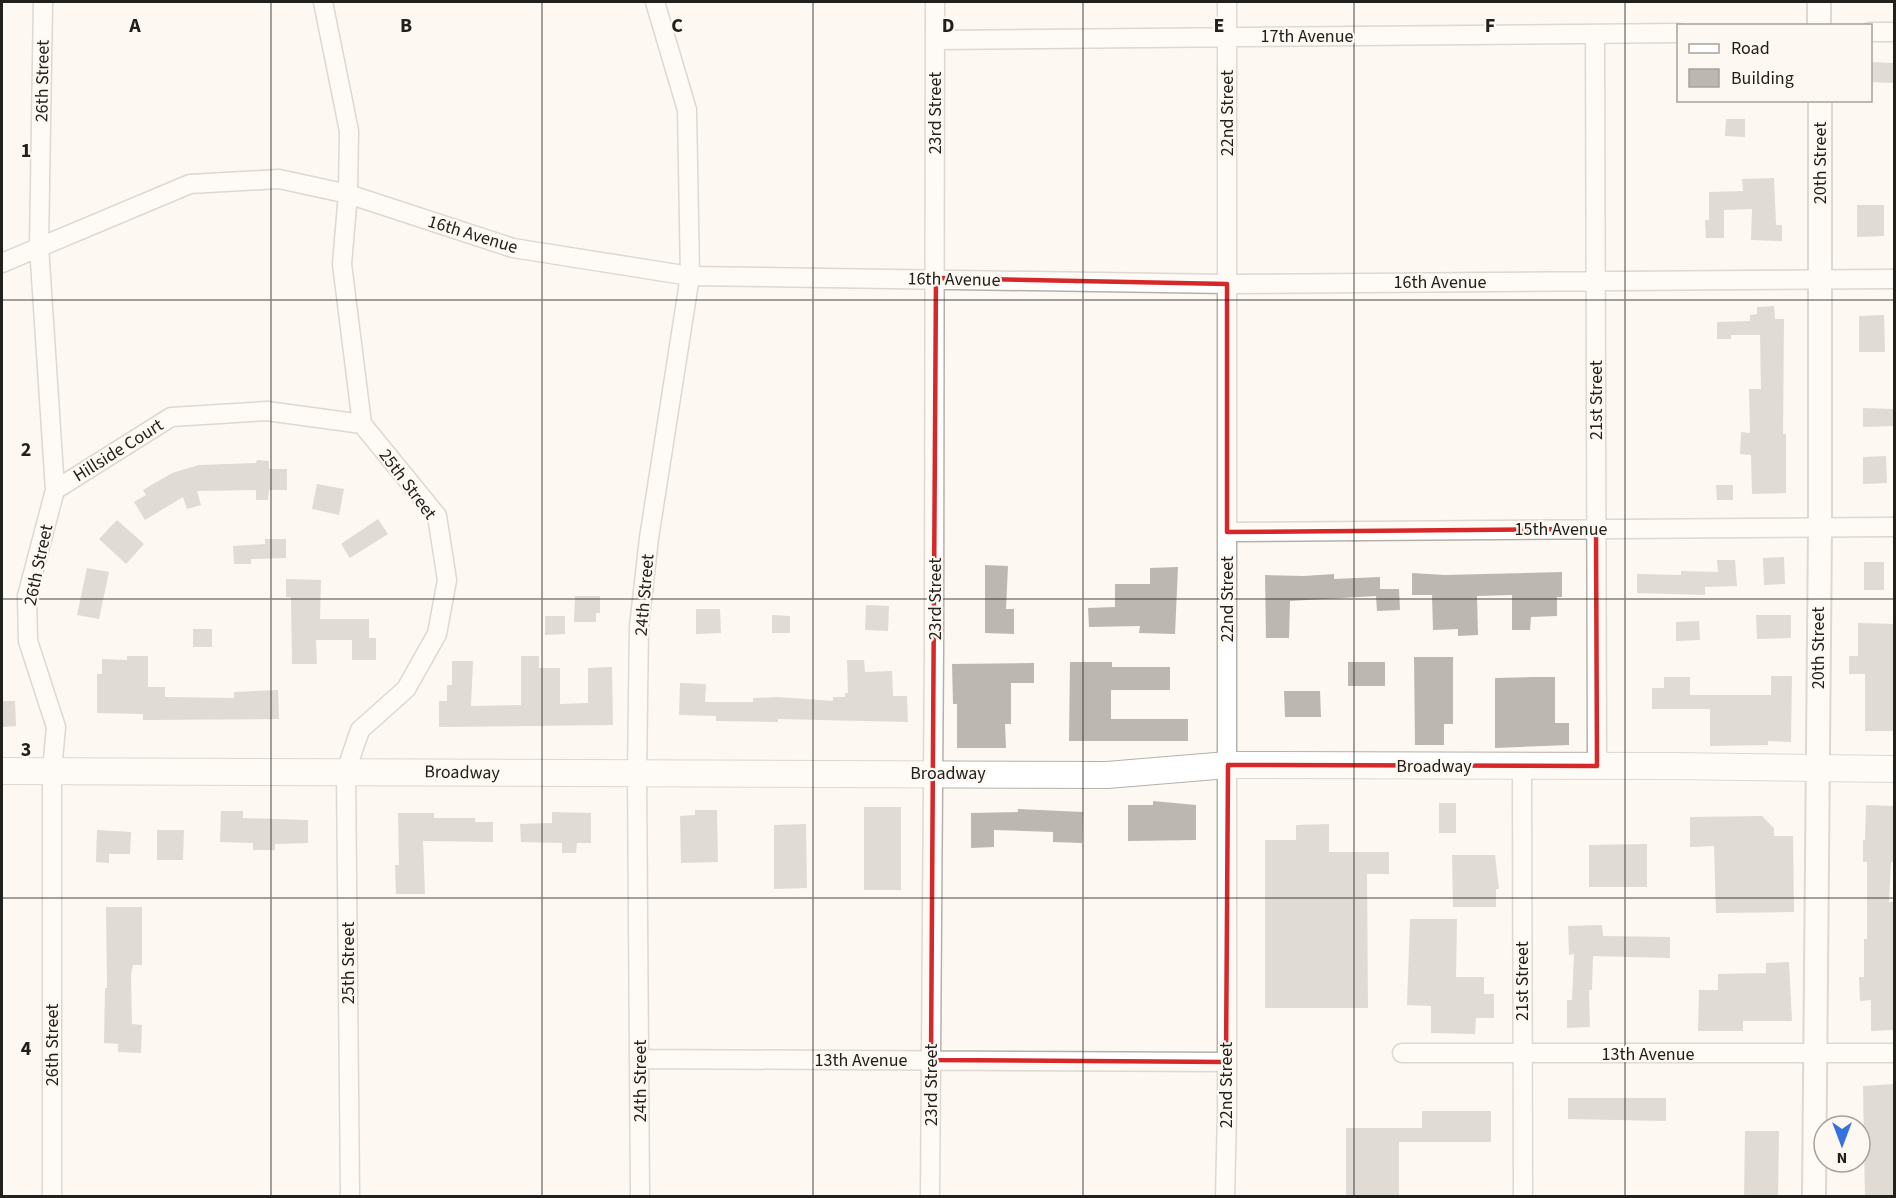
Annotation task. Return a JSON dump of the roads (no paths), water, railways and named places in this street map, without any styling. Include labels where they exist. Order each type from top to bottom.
[{"type":"main road","name":"Broadway","points":[[2,771],[637,774],[933,772],[1107,775],[1228,765],[1894,769]]},
{"type":"street","name":"26th Street","points":[[43,2],[39,246],[55,490],[27,596],[28,641],[56,727],[52,771],[52,1197]]},
{"type":"street","points":[[323,2],[349,131],[348,194],[342,264],[362,424]]},
{"type":"street","name":"24th Street","points":[[639,1197],[637,774],[639,627],[649,538],[690,276],[687,110],[655,2]]},
{"type":"street","name":"23rd Street","points":[[930,1197],[936,278],[935,2]]},
{"type":"street","name":"22nd Street","points":[[1225,1197],[1228,765],[1227,2]]},
{"type":"street","points":[[1819,2],[1819,24]]},
{"type":"street","points":[[1872,32],[1894,32]]},
{"type":"street","name":"17th Avenue","points":[[935,40],[1677,33]]},
{"type":"street","name":"21st Street","points":[[1595,34],[1597,766]]},
{"type":"street","name":"20th Street","points":[[1814,1197],[1820,527],[1820,102]]},
{"type":"street","name":"16th Avenue","points":[[2,263],[190,184],[279,179],[348,194],[513,248],[690,276],[1227,284],[1894,279]]},
{"type":"street","name":"Hillside Court","points":[[55,490],[171,417],[267,411],[362,424]]},
{"type":"street","name":"25th Street","points":[[350,1197],[346,771],[360,730],[406,689],[437,633],[447,580],[437,516],[362,424]]},
{"type":"street","name":"15th Avenue","points":[[1227,532],[1894,527]]},
{"type":"street","name":"21st Street","points":[[1522,766],[1523,1197]]},
{"type":"street","name":"13th Avenue","points":[[1402,1053],[1894,1053]]},
{"type":"street","name":"13th Avenue","points":[[640,1059],[1226,1062]]}]
